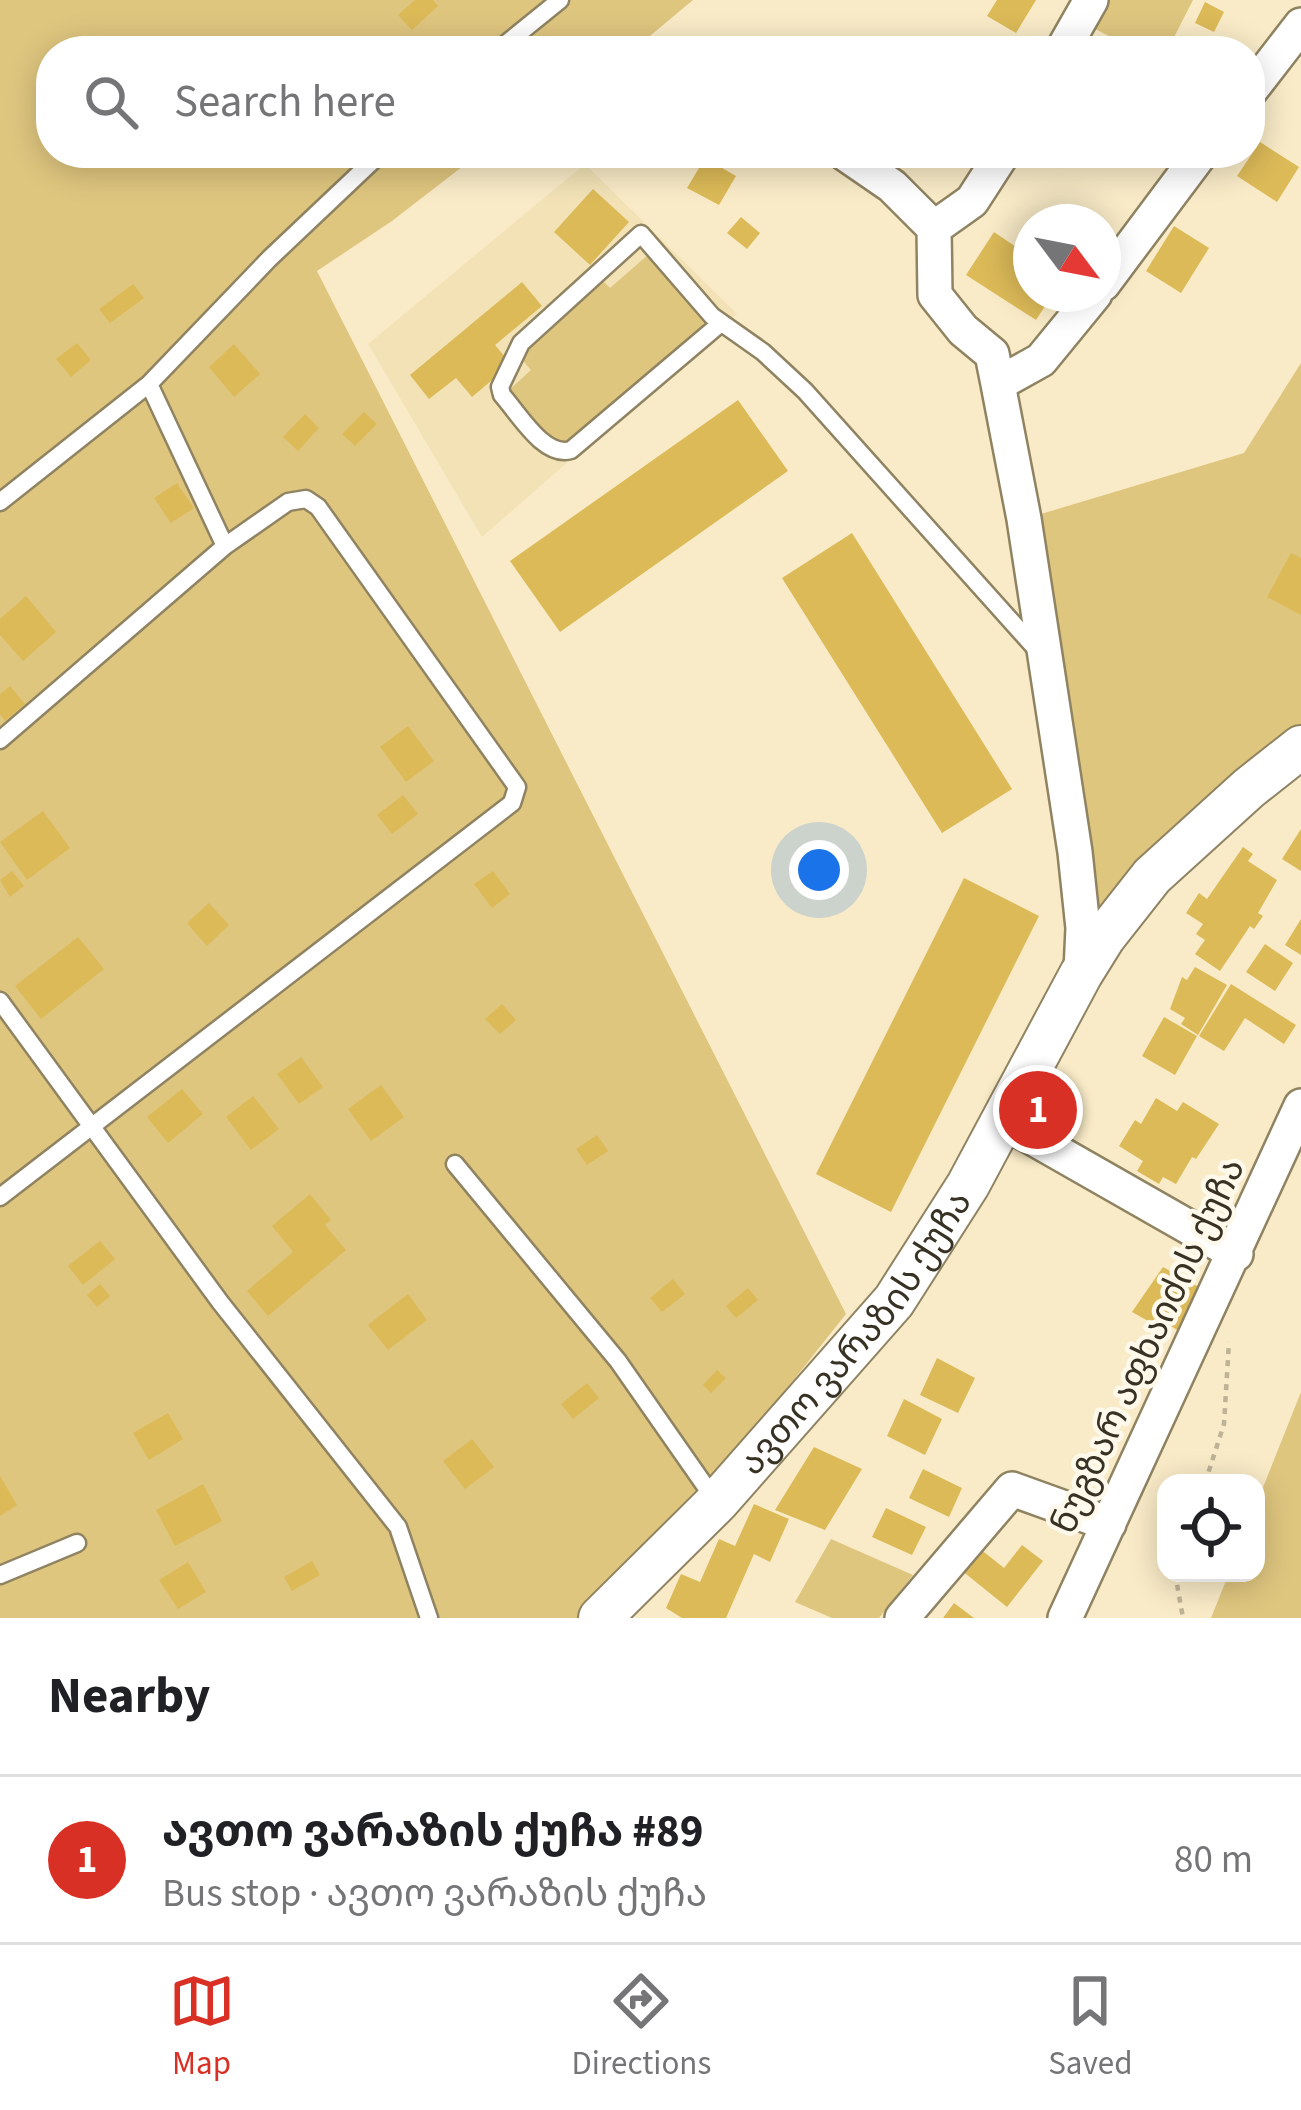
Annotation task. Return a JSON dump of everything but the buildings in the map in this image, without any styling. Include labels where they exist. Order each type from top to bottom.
[{"type":"street","points":[[1071,36],[1091,0]]},
{"type":"street","points":[[1265,72],[1301,25]]},
{"type":"street","points":[[866,168],[892,186],[934,228],[935,295],[963,330],[992,354],[1075,852],[1083,928],[1081,974]]},
{"type":"street","points":[[934,228],[971,201],[993,168]]},
{"type":"street","points":[[1121,260],[1190,168]]},
{"type":"street","points":[[998,384],[1041,360],[1080,312]]},
{"type":"street","name":"ავთო ვარაზის ქუჩა","points":[[600,1618],[717,1502],[894,1301],[944,1226],[1081,974],[1152,876],[1301,747]]},
{"type":"street","name":"ნუგზარ აფხაიძის ქუჩა","points":[[1065,1618],[1301,1106]]},
{"type":"street","points":[[1003,1120],[1236,1253]]},
{"type":"street","points":[[902,1618],[1012,1490],[1108,1525]]},
{"type":"lane","points":[[516,36],[560,0]]},
{"type":"lane","points":[[0,502],[149,384],[365,168]]},
{"type":"lane","points":[[721,323],[571,450],[560,453],[549,448],[502,395],[500,387],[521,343],[641,234],[721,323],[763,352],[805,391],[1046,659]]},
{"type":"lane","points":[[149,384],[225,546]]},
{"type":"lane","points":[[0,740],[225,546],[288,502],[306,499],[318,507],[517,787],[512,803],[0,1198]]},
{"type":"lane","points":[[0,1001],[220,1302],[398,1527],[429,1618]]},
{"type":"lane","points":[[455,1164],[618,1361],[717,1502]]},
{"type":"lane","points":[[0,1575],[77,1543]]},
{"type":"path","points":[[1208,1474],[1224,1424],[1228,1343]]},
{"type":"path","points":[[1177,1582],[1183,1618]]},
{"type":"shaded area","points":[[0,0],[693,0],[650,36],[36,36],[36,168],[461,168],[317,271],[846,1314],[723,1469],[577,1618],[0,1618]]},
{"type":"shaded area","points":[[1108,0],[1193,0],[1175,36],[1109,36],[1093,28]]},
{"type":"shaded area","points":[[580,168],[589,168],[737,314],[482,537],[368,344]]},
{"type":"shaded area","points":[[649,254],[705,317],[702,329],[568,445],[555,445],[507,392],[531,370],[518,355],[602,280],[610,288]]},
{"type":"shaded area","points":[[1301,363],[1301,728],[1102,921],[1091,917],[1041,514],[1244,453]]},
{"type":"shaded area","points":[[1301,1392],[1301,1618],[1211,1618],[1225,1582],[1265,1582],[1265,1482]]},
{"type":"shaded area","points":[[831,1539],[913,1575],[879,1618],[832,1618],[795,1602]]},
{"type":"place","name":"ავთო ვარაზის ქუჩა #89","points":[[1038,1110]]}]
